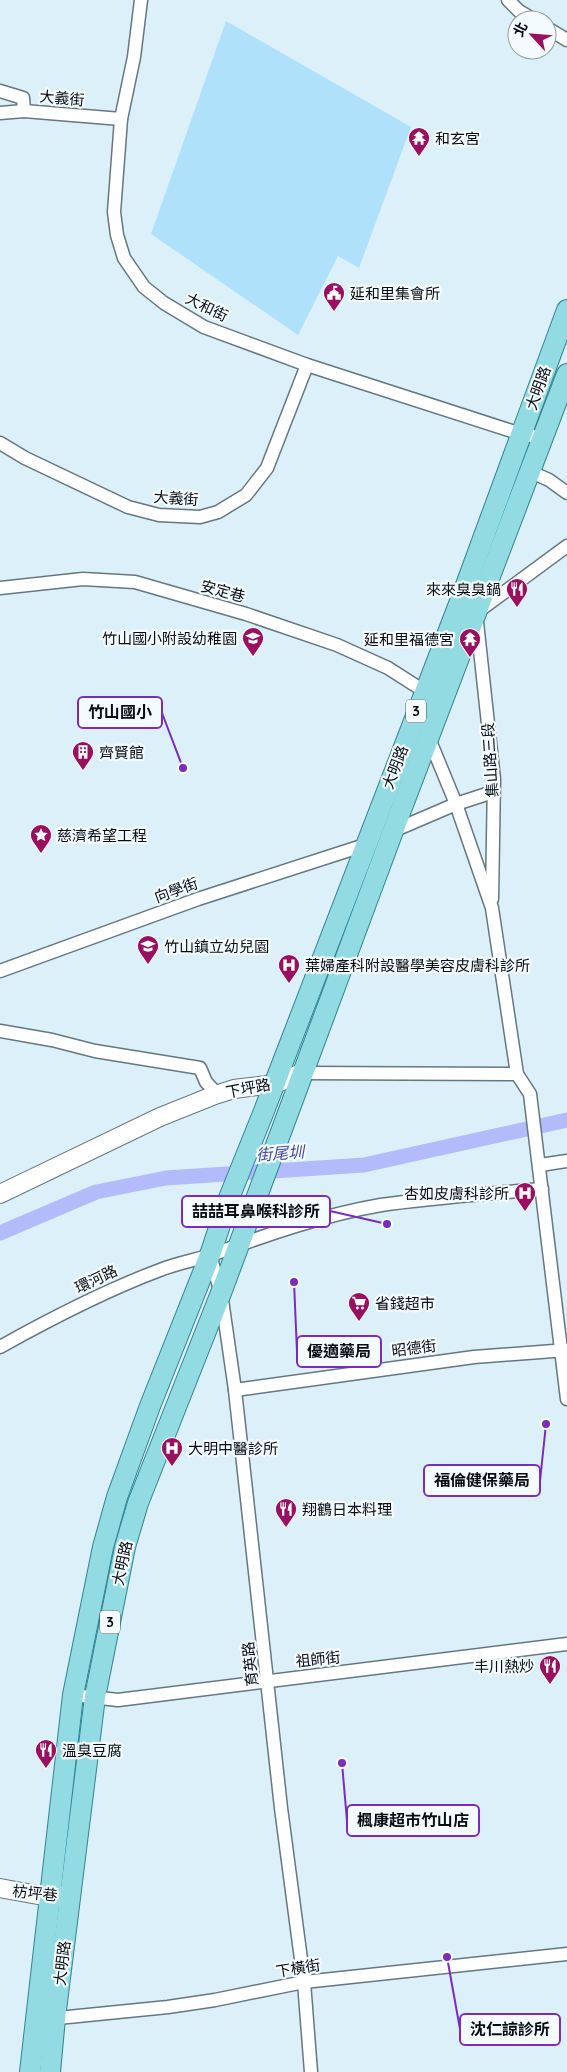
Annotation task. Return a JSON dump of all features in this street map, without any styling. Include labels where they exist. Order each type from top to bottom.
[{"type":"main road","name":"大明路","points":[[30,2072],[45,2019],[70,1896],[95,1697],[125,1547],[138,1502],[240,1245],[302,1073],[428,738],[521,434],[567,310]]},
{"type":"main road","name":"大明路","points":[[50,2072],[45,2019],[49,1898],[73,1694],[103,1548],[117,1498],[150,1406],[210,1255],[229,1198],[424,691],[467,608],[529,471],[567,374]]},
{"type":"street","name":"大和街","points":[[141,0],[134,57],[121,119],[115,224],[124,258],[136,278],[149,292],[164,303],[204,327],[307,365],[521,434],[543,438]]},
{"type":"street","points":[[508,0],[518,10]]},
{"type":"street","points":[[0,91],[23,98],[24,111]]},
{"type":"street","name":"大義街","points":[[0,113],[24,111],[121,119]]},
{"type":"street","name":"大義街","points":[[0,443],[25,458],[128,507],[159,516],[200,517],[218,512],[246,495],[267,468],[307,365]]},
{"type":"street","points":[[529,471],[549,480],[567,493]]},
{"type":"street","points":[[467,608],[567,546]]},
{"type":"street","name":"安定巷","points":[[0,588],[83,579],[135,582],[246,614],[338,645],[388,668],[424,691]]},
{"type":"street","name":"集山路三段","points":[[467,608],[494,779],[492,908],[517,1074],[530,1094],[540,1165]]},
{"type":"street","name":"集山路三段","points":[[424,691],[428,738],[456,804],[492,908]]},
{"type":"street","points":[[392,832],[456,804],[493,792]]},
{"type":"street","name":"向學街","points":[[0,971],[198,899],[366,845]]},
{"type":"street","points":[[0,1031],[52,1040],[104,1053],[200,1068],[206,1082],[217,1094]]},
{"type":"street","name":"下坪路","points":[[0,1194],[160,1117],[217,1094],[234,1089],[274,1084],[302,1073],[517,1074]]},
{"type":"street","points":[[567,1161],[540,1165],[564,1350],[567,1399]]},
{"type":"street","name":"環河路","points":[[0,1347],[50,1319],[113,1288],[162,1269],[210,1255],[308,1221],[380,1206],[436,1198],[542,1189]]},
{"type":"street","name":"育英路","points":[[210,1255],[221,1293],[235,1390],[281,1808],[304,1982],[311,2072]]},
{"type":"street","name":"昭德街","points":[[235,1390],[474,1357],[564,1350]]},
{"type":"street","name":"祖師街","points":[[73,1694],[118,1700],[567,1644]]},
{"type":"street","name":"枋坪巷","points":[[0,1888],[49,1898],[70,1896]]},
{"type":"street","name":"下橫街","points":[[45,2019],[168,2007],[215,2000],[304,1982],[567,1954]]},
{"type":"shaded area","points":[[226,21],[411,127],[359,268],[338,256],[298,335],[151,234]]},
{"type":"waterway","name":"街尾圳","points":[[0,1233],[96,1192],[166,1178],[364,1165],[567,1120]]},
{"type":"place","name":"和玄宮","points":[[419,157]]},
{"type":"place","name":"延和里集會所","points":[[334,312]]},
{"type":"place","name":"來來臭臭鍋","points":[[517,608]]},
{"type":"place","name":"竹山國小附設幼稚園","points":[[253,657]]},
{"type":"place","name":"延和里福德宮","points":[[470,658]]},
{"type":"place","name":"竹山國小","points":[[183,768]]},
{"type":"place","name":"齊賢館","points":[[83,771]]},
{"type":"place","name":"慈濟希望工程","points":[[41,854]]},
{"type":"place","name":"竹山鎮立幼兒園","points":[[148,965]]},
{"type":"place","name":"葉婦產科附設醫學美容皮膚科診所","points":[[289,984]]},
{"type":"place","name":"杏如皮膚科診所","points":[[525,1212]]},
{"type":"place","name":"喆喆耳鼻喉科診所","points":[[387,1224]]},
{"type":"place","name":"優適藥局","points":[[294,1282]]},
{"type":"place","name":"省錢超市","points":[[359,1322]]},
{"type":"place","name":"福倫健保藥局","points":[[546,1424]]},
{"type":"place","name":"大明中醫診所","points":[[172,1467]]},
{"type":"place","name":"翔鶴日本料理","points":[[286,1528]]},
{"type":"place","name":"丰川熱炒","points":[[550,1685]]},
{"type":"place","name":"楓康超市竹山店","points":[[342,1763]]},
{"type":"place","name":"溫臭豆腐","points":[[46,1769]]},
{"type":"place","name":"沈仁諒診所","points":[[447,1957]]}]
